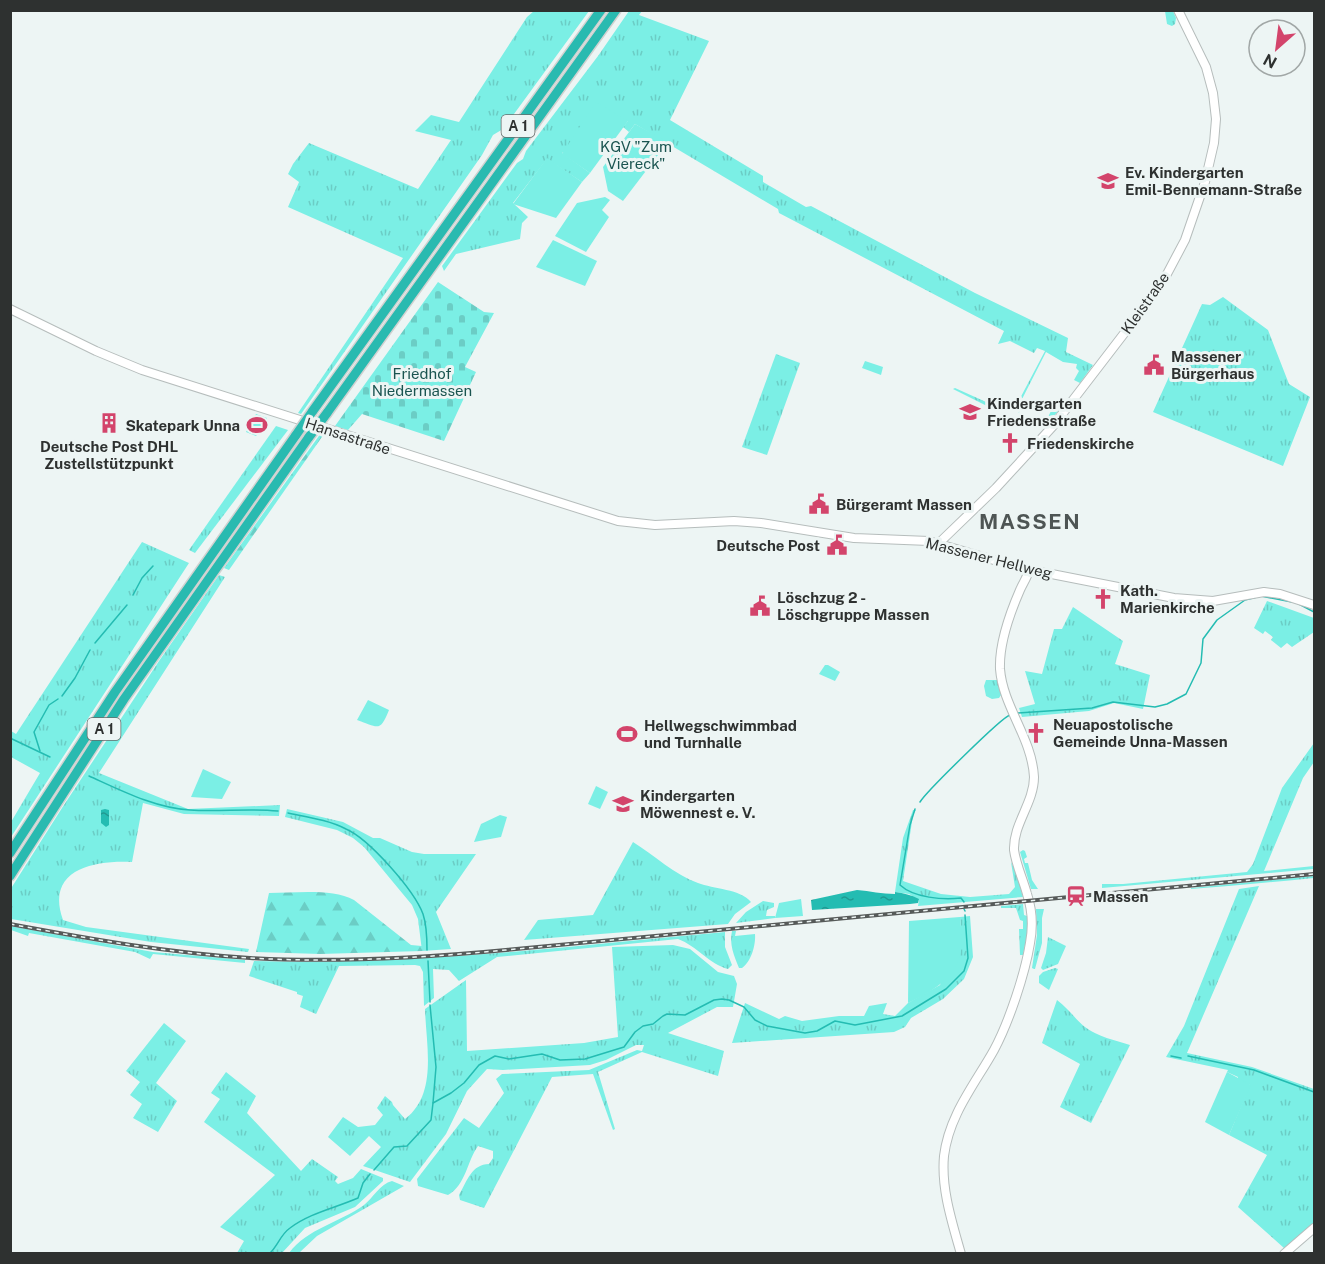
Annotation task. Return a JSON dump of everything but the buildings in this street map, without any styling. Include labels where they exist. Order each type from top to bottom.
[{"type":"highway","name":"A 1","points":[[10,853],[102,711],[212,551],[601,10]]},
{"type":"highway","name":"A 1","points":[[10,876],[118,708],[223,556],[616,10]]},
{"type":"main road","name":"Kleistraße","points":[[939,543],[996,488],[1053,426],[1149,301],[1185,240],[1212,156],[1216,114],[1206,67],[1178,10]]},
{"type":"main road","name":"Hansastraße","points":[[10,309],[96,351],[142,370],[597,515],[618,521],[648,525],[677,525],[696,522]]},
{"type":"main road","name":"Massener Hellweg","points":[[696,522],[717,520],[761,523],[854,538],[939,543],[988,560],[1025,569],[1185,600],[1221,600],[1264,592],[1280,594],[1314,605]]},
{"type":"main road","points":[[961,1254],[944,1178],[944,1157],[948,1138],[960,1108],[996,1047],[1005,1026],[1026,963],[1031,935],[1029,903],[1015,856],[1014,842],[1031,799],[1034,774],[1028,749],[1002,679],[1000,661],[1004,639],[1025,569]]},
{"type":"main road","points":[[1284,1254],[1314,1228]]},
{"type":"green space","points":[[534,11],[589,11],[503,129],[493,135],[482,155],[301,414],[298,413],[403,258],[288,207],[299,182],[288,174],[293,164],[309,143],[418,189],[451,140],[415,131],[431,115],[459,122],[527,17]]},
{"type":"green space","points":[[629,11],[642,11],[639,15],[709,41],[670,120],[763,176],[763,182],[806,207],[811,206],[975,293],[1068,338],[1066,352],[1093,365],[1080,383],[1074,380],[1079,371],[1076,368],[1077,364],[1063,362],[1046,352],[1019,405],[1022,407],[1019,413],[1016,406],[1045,351],[1037,348],[1034,353],[1010,341],[998,344],[1004,331],[779,213],[778,209],[635,124],[629,132],[623,127],[628,121],[562,153],[590,173],[582,182],[547,159],[513,203],[528,217],[522,223],[520,239],[456,254],[444,271],[442,266],[517,163],[523,159],[526,151]]},
{"type":"green space","points":[[1165,11],[1173,11],[1176,18],[1172,26],[1167,24]]},
{"type":"green space","name":"KGV \"Zum Viereck\"","points":[[596,102],[628,121],[590,173],[562,154]]},
{"type":"green space","name":"KGV \"Zum Viereck\"","points":[[635,124],[668,142],[623,201],[608,191],[603,167]]},
{"type":"green space","points":[[547,158],[582,182],[556,218],[513,204]]},
{"type":"green space","name":"KGV \"Zum Viereck\"","points":[[605,197],[610,200],[602,210],[609,217],[586,252],[555,236],[577,203]]},
{"type":"green space","points":[[846,233],[856,242],[851,246],[835,238]]},
{"type":"green space","points":[[553,240],[597,261],[585,286],[536,267]]},
{"type":"green space","name":"Friedhof Niedermassen","points":[[438,282],[484,312],[494,313],[465,367],[476,372],[444,441],[362,414],[348,430],[335,426]]},
{"type":"green space","points":[[1223,297],[1268,330],[1289,384],[1310,397],[1283,466],[1153,412],[1202,304],[1210,305]]},
{"type":"green space","points":[[1011,316],[1024,321],[1023,327],[1026,334],[1022,336],[1011,329],[1009,323]]},
{"type":"green space","points":[[776,354],[800,363],[767,455],[742,447]]},
{"type":"green space","points":[[865,361],[883,367],[881,375],[862,368]]},
{"type":"green space","points":[[953,389],[995,406],[993,409]]},
{"type":"green space","points":[[1061,400],[1066,402],[1047,424],[1039,423],[1024,415],[1042,423]]},
{"type":"green space","name":"Skatepark Unna","points":[[256,414],[267,418],[264,427],[256,436],[246,432]]},
{"type":"green space","points":[[276,426],[288,430],[195,553],[189,550]]},
{"type":"green space","points":[[321,433],[324,434],[229,570],[224,568]]},
{"type":"green space","points":[[142,542],[189,563],[11,837],[11,822],[40,773],[11,757],[11,731],[16,734]]},
{"type":"green space","points":[[219,575],[225,577],[99,773],[188,809],[280,805],[279,816],[184,814],[143,803],[132,862],[102,863],[76,872],[67,879],[61,890],[59,903],[63,920],[86,927],[249,949],[248,952],[151,942],[11,919],[10,890],[159,661]]},
{"type":"green space","points":[[1267,601],[1314,618],[1314,632],[1292,647],[1287,643],[1281,648],[1265,631],[1263,634],[1254,628]]},
{"type":"green space","points":[[1073,607],[1123,641],[1115,664],[1150,675],[1143,709],[1114,703],[1089,711],[1022,717],[1019,708],[1035,704],[1025,671],[1042,674],[1054,629],[1062,629]]},
{"type":"green space","points":[[825,665],[840,672],[835,681],[819,674]]},
{"type":"green space","points":[[986,680],[997,680],[1001,695],[999,698],[992,699],[986,696],[984,686]]},
{"type":"green space","points":[[368,700],[389,710],[381,725],[374,726],[357,720]]},
{"type":"green space","points":[[1314,743],[1314,762],[1303,778],[1264,871],[1314,866],[1314,869],[1102,888],[1102,884],[1247,872],[1253,864],[1282,788]]},
{"type":"green space","points":[[203,769],[231,782],[222,799],[191,797]]},
{"type":"green space","points":[[596,786],[608,792],[600,809],[588,804]]},
{"type":"green space","points":[[287,809],[343,822],[373,838],[380,838],[412,852],[476,854],[436,912],[451,949],[422,951],[418,919],[412,905],[364,847],[337,830],[285,817]]},
{"type":"green space","points":[[913,810],[916,810],[913,815],[903,881],[941,894],[970,897],[1009,894],[1015,887],[1011,862],[1023,897],[918,906],[919,900],[909,894],[895,892],[903,838]]},
{"type":"green space","points":[[500,815],[507,817],[501,837],[474,842],[481,824]]},
{"type":"green space","points":[[633,842],[689,879],[741,894],[751,902],[735,914],[728,924],[524,940],[538,920],[593,915]]},
{"type":"green space","points":[[1023,850],[1027,857],[1024,859],[1025,863],[1028,863],[1032,880],[1038,889],[1031,889],[1020,852]]},
{"type":"green space","points":[[1314,876],[1314,878],[1191,889],[1191,888]]},
{"type":"green space","points":[[1259,886],[1187,1053],[1252,1067],[1314,1089],[1314,1223],[1284,1248],[1238,1207],[1267,1155],[1229,1135],[1250,1085],[1238,1080],[1238,1077],[1227,1072],[1228,1070],[1166,1057],[1184,1026],[1239,889]]},
{"type":"green space","points":[[313,892],[345,896],[354,900],[411,945],[422,946],[422,951],[320,954],[256,952],[269,893]]},
{"type":"green space","points":[[801,899],[803,916],[775,918],[779,903]]},
{"type":"green space","points":[[763,901],[774,903],[774,907],[767,910],[766,916],[775,916],[775,918],[736,923],[746,912]]},
{"type":"green space","points":[[1023,904],[1024,915],[1027,916],[1027,935],[1023,955],[1020,955],[1019,929],[1023,929],[1023,921],[1020,920],[1016,908],[1001,908],[1001,906]]},
{"type":"green space","points":[[1036,909],[1044,909],[1042,943],[1034,969],[1032,968],[1037,935]]},
{"type":"green space","points":[[970,916],[973,957],[964,979],[943,999],[911,1018],[905,1027],[894,1032],[732,1043],[745,1003],[779,1019],[785,1016],[802,1021],[839,1016],[864,1016],[869,1006],[887,1003],[883,1014],[895,1016],[908,1003],[940,985],[961,932],[960,917]]},
{"type":"green space","points":[[960,917],[962,947],[959,961],[942,983],[908,1003],[909,921]]},
{"type":"green space","points":[[10,926],[153,952],[245,960],[245,963],[153,954],[150,959],[135,952],[29,933],[28,936],[11,930]]},
{"type":"green space","points":[[732,931],[736,931],[735,936],[755,934],[752,953],[742,968],[739,968],[732,950]]},
{"type":"green space","points":[[725,932],[725,947],[732,965],[728,969],[721,967],[678,939],[497,957],[459,981],[449,970],[433,969],[434,998],[424,1006],[423,972],[420,966],[415,965],[339,966],[316,1014],[300,1007],[303,996],[297,992],[249,976],[254,961],[372,961],[431,958]]},
{"type":"green space","points":[[1048,937],[1066,946],[1058,964],[1043,970],[1041,968]]},
{"type":"green space","points":[[673,945],[690,949],[718,972],[734,976],[737,984],[733,1007],[717,1007],[668,1033],[724,1051],[718,1076],[642,1052],[598,1072],[615,1129],[613,1130],[593,1074],[552,1077],[484,1208],[460,1200],[459,1195],[474,1170],[489,1164],[493,1158],[493,1151],[478,1146],[463,1179],[448,1195],[418,1186],[417,1179],[464,1118],[479,1128],[504,1093],[496,1079],[502,1074],[589,1070],[637,1050],[642,1051],[644,1045],[636,1045],[590,1065],[487,1069],[467,1091],[446,1134],[410,1182],[363,1166],[381,1147],[369,1136],[350,1156],[328,1137],[343,1117],[358,1127],[375,1125],[383,1115],[377,1108],[385,1096],[405,1119],[415,1109],[422,1096],[428,1068],[425,1009],[466,980],[467,1051],[584,1043],[618,1037],[612,947]]},
{"type":"green space","points":[[1055,968],[1058,969],[1049,990],[1039,983],[1039,976]]},
{"type":"green space","points":[[1057,1000],[1090,1030],[1130,1045],[1091,1123],[1060,1107],[1080,1064],[1042,1043]]},
{"type":"green space","points":[[164,1023],[186,1041],[156,1083],[177,1101],[158,1132],[133,1118],[142,1104],[130,1095],[140,1082],[126,1071]]},
{"type":"green space","points":[[226,1072],[256,1096],[247,1113],[301,1171],[312,1159],[338,1177],[335,1181],[338,1184],[353,1178],[361,1169],[383,1178],[383,1181],[355,1207],[305,1228],[282,1253],[237,1253],[244,1241],[220,1227],[275,1175],[204,1122],[220,1099],[211,1093]]},
{"type":"green space","points":[[1227,1072],[1251,1085],[1229,1135],[1205,1122]]},
{"type":"green space","points":[[392,1181],[404,1186],[317,1236],[299,1253],[289,1253],[305,1237],[364,1205],[380,1188]]},
{"type":"water","points":[[101,810],[109,810],[109,825],[106,827],[101,823]]},
{"type":"water","points":[[857,890],[890,894],[898,892],[919,899],[918,903],[910,904],[812,910],[811,900]]},
{"type":"waterway","points":[[133,595],[142,578],[153,566]]},
{"type":"waterway","points":[[1018,713],[1092,708],[1113,702],[1155,707],[1167,704],[1186,694],[1201,663],[1203,639],[1217,620],[1245,600],[1261,596],[1292,602]]},
{"type":"waterway","points":[[1297,603],[1314,612]]},
{"type":"waterway","points":[[95,643],[127,605]]},
{"type":"waterway","points":[[62,696],[90,650]]},
{"type":"waterway","points":[[40,751],[34,732],[49,705],[58,699]]},
{"type":"waterway","points":[[920,802],[935,784],[993,728],[1010,715]]},
{"type":"waterway","points":[[10,738],[50,757]]},
{"type":"waterway","points":[[89,776],[138,798],[177,809],[278,811]]},
{"type":"waterway","points":[[915,809],[910,825],[900,885],[913,893],[946,899],[961,898],[964,902]]},
{"type":"waterway","points":[[288,813],[339,826],[356,835],[378,854],[401,879],[418,904],[425,923],[427,950]]},
{"type":"waterway","points":[[374,1170],[394,1147],[407,1146],[431,1120],[433,1103],[451,1093],[464,1083],[479,1065],[495,1056],[509,1059],[542,1054],[560,1060],[585,1059],[624,1047],[635,1032],[643,1026],[653,1024],[667,1014],[685,1015],[714,1000],[722,999],[744,1007],[755,1020],[767,1026],[805,1033],[817,1031],[835,1021],[855,1025],[902,1016],[946,989],[964,971],[968,958],[965,915]]},
{"type":"waterway","points":[[428,961],[430,1002]]},
{"type":"waterway","points":[[430,1005],[436,1067],[433,1103]]},
{"type":"waterway","points":[[1171,1056],[1181,1058]]},
{"type":"waterway","points":[[1188,1056],[1254,1070],[1314,1092]]},
{"type":"waterway","points":[[269,1254],[281,1237],[298,1223],[358,1198],[363,1183],[370,1174]]},
{"type":"railway","points":[[10,924],[130,945],[220,956],[314,960],[378,959],[506,950],[1314,874]]},
{"type":"place","name":"Ev. Kindergarten Emil-Bennemann-Straße","points":[[1108,181]]},
{"type":"place","name":"Massener Bürgerhaus","points":[[1154,365]]},
{"type":"place","name":"Kindergarten Friedensstraße","points":[[970,412]]},
{"type":"place","name":"Deutsche Post DHL Zustellstützpunkt","points":[[109,423]]},
{"type":"place","name":"Skatepark Unna","points":[[257,425]]},
{"type":"place","name":"Friedenskirche","points":[[1010,443]]},
{"type":"place","name":"Bürgeramt Massen","points":[[819,504]]},
{"type":"place","name":"Deutsche Post","points":[[837,545]]},
{"type":"place","name":"Kath. Marienkirche","points":[[1103,599]]},
{"type":"place","name":"Löschzug 2 - Löschgruppe Massen","points":[[760,606]]},
{"type":"place","name":"Neuapostolische Gemeinde Unna-Massen","points":[[1036,733]]},
{"type":"place","name":"Hellwegschwimmbad und Turnhalle","points":[[627,734]]},
{"type":"place","name":"Kindergarten Möwennest e. V.","points":[[623,804]]},
{"type":"place","name":"Massen","points":[[1076,896]]},
{"type":"district","name":"MASSEN","points":[[1030,521]]}]
